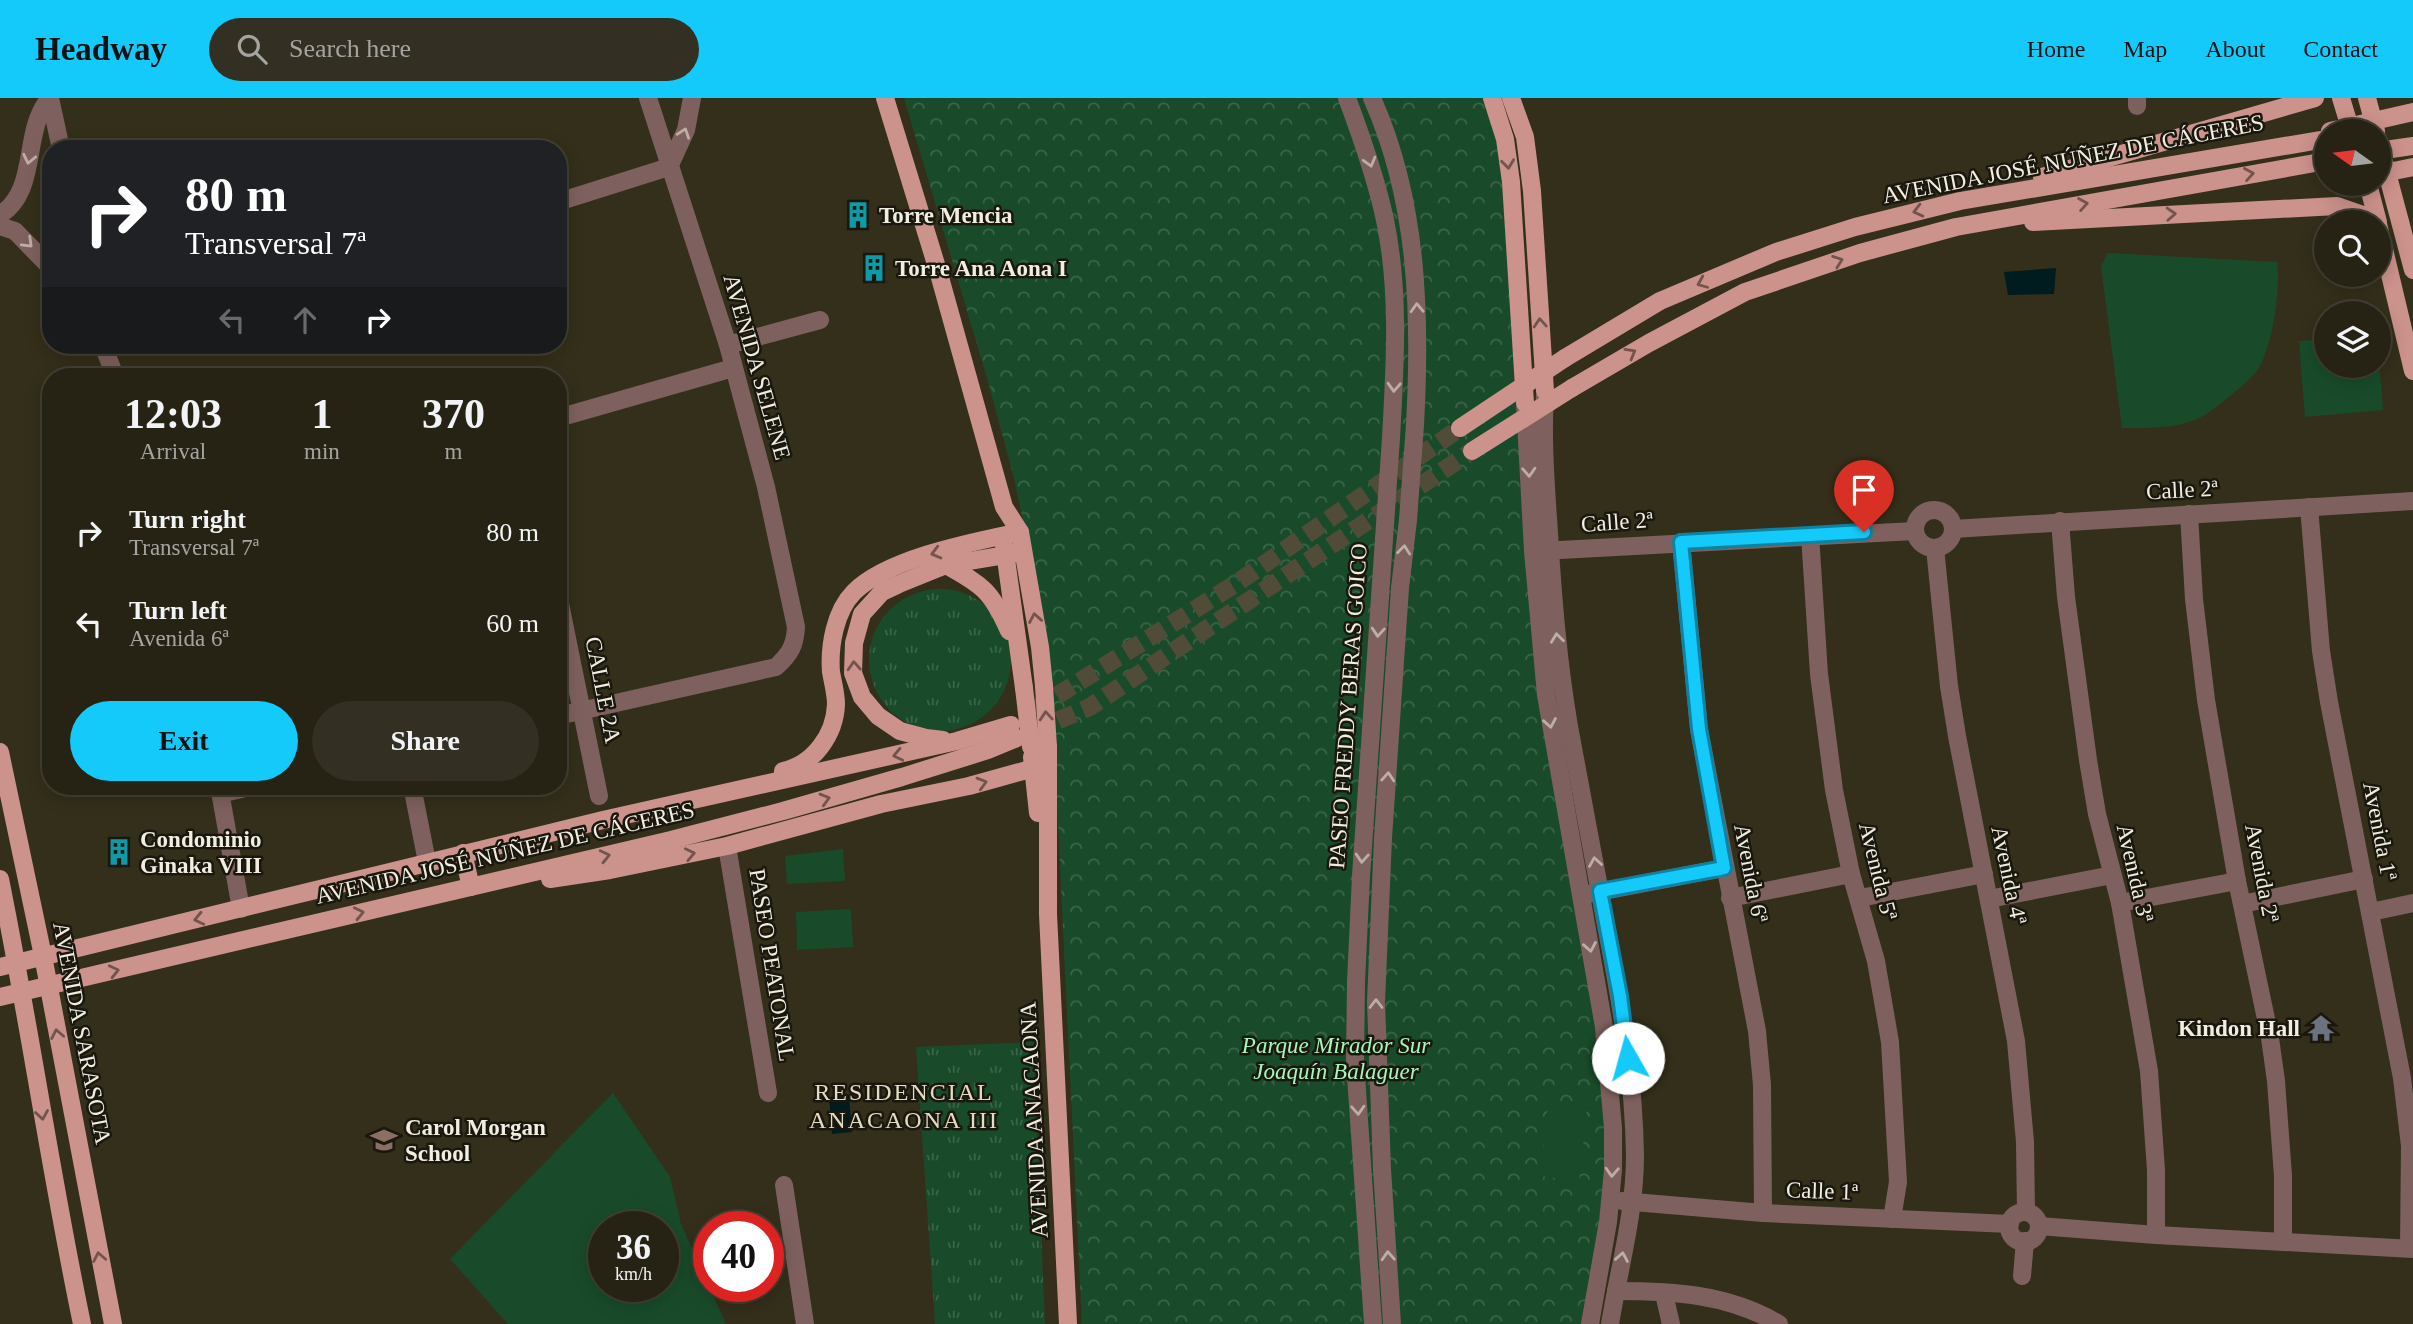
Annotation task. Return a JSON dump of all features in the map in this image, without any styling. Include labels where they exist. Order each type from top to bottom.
[{"type":"main road","name":"AVENIDA ANACAONA","points":[[885,98],[959,340],[1040,647],[1044,686],[1031,742],[1048,914]]},
{"type":"main road","points":[[1492,98],[1505,139],[1511,182],[1525,404]]},
{"type":"main road","points":[[1511,98],[1525,137],[1532,191],[1545,391]]},
{"type":"main road","points":[[1960,201],[2315,98]]},
{"type":"main road","points":[[2341,98],[2347,119]]},
{"type":"main road","points":[[2367,98],[2371,119]]},
{"type":"main road","points":[[2383,119],[2413,112]]},
{"type":"main road","points":[[2391,128],[2413,125]]},
{"type":"main road","points":[[2254,149],[2314,135]]},
{"type":"main road","name":"AVENIDA JOSÉ NÚÑEZ DE CÁCERES","points":[[1460,428],[1565,358],[1660,301],[1776,253],[1855,226],[1960,201],[2314,140]]},
{"type":"main road","points":[[2391,149],[2413,146]]},
{"type":"main road","name":"AVENIDA JOSÉ NÚÑEZ DE CÁCERES","points":[[1472,451],[1572,388],[1745,292],[1860,253],[1956,227],[2314,163]]},
{"type":"main road","points":[[2391,171],[2413,167]]},
{"type":"main road","points":[[2337,206],[2355,196]]},
{"type":"main road","points":[[2390,196],[2413,270]]},
{"type":"main road","points":[[1956,227],[2337,206],[2349,210]]},
{"type":"main road","points":[[2391,276],[2410,346],[2413,371]]},
{"type":"main road","points":[[692,801],[741,780],[793,769],[818,751],[835,717],[836,701],[831,669],[835,628],[842,607],[870,578],[895,564],[1011,534]]},
{"type":"main road","name":"AVENIDA ANACAONA","points":[[1014,553],[1018,653],[1034,768],[1048,914],[1068,1324]]},
{"type":"main road","points":[[957,741],[926,738],[900,730],[878,716],[862,697],[853,673],[854,643],[862,614],[882,592],[946,565],[1014,553]]},
{"type":"main road","points":[[946,565],[976,581],[989,593],[999,607],[1018,653]]},
{"type":"main road","name":"AVENIDA JOSÉ NÚÑEZ DE CÁCERES","points":[[8,965],[463,853],[957,741],[1031,742]]},
{"type":"main road","name":"AVENIDA JOSÉ NÚÑEZ DE CÁCERES","points":[[0,997],[783,811],[1031,742]]},
{"type":"main road","name":"AVENIDA SARASOTA","points":[[0,752],[43,956],[113,1324]]},
{"type":"main road","points":[[463,853],[474,886],[531,882],[727,846],[881,804],[969,786],[1034,768]]},
{"type":"main road","points":[[0,879],[8,965],[23,992],[48,1153],[82,1324]]},
{"type":"main road","points":[[322,888],[329,920]]},
{"type":"main road","points":[[286,897],[294,929]]},
{"type":"street","points":[[50,98],[59,140]]},
{"type":"street","points":[[0,215],[18,196],[25,179],[36,127],[43,106],[50,98]]},
{"type":"street","name":"AVENIDA SELENE","points":[[582,710],[776,667],[790,654],[796,642],[796,627],[766,488],[728,345],[648,98]]},
{"type":"street","points":[[567,199],[669,167],[686,130],[692,98]]},
{"type":"street","name":"PASEO FREDDY BERAS GOICO","points":[[1347,98],[1369,157],[1385,222],[1394,285],[1395,359],[1391,438],[1356,982],[1355,1061],[1373,1324]]},
{"type":"street","name":"PASEO FREDDY BERAS GOICO","points":[[1372,98],[1387,132],[1409,217],[1418,338],[1415,425],[1400,588],[1383,838],[1376,1002],[1392,1324]]},
{"type":"street","points":[[0,226],[15,231],[42,259]]},
{"type":"street","points":[[728,345],[820,320]]},
{"type":"street","points":[[567,415],[733,368]]},
{"type":"street","points":[[1545,391],[1542,551],[1546,695],[1608,1061],[1613,1128],[1610,1200],[1590,1324]]},
{"type":"street","points":[[1525,404],[1542,551],[1560,671],[1620,996],[1628,1062],[1634,1157],[1632,1202],[1610,1324]]},
{"type":"street","name":"Calle 2ª","points":[[1953,529],[2413,500]]},
{"type":"street","name":"Avenida 1ª","points":[[2309,507],[2321,651],[2396,1042],[2407,1113],[2411,1249]]},
{"type":"street","points":[[1933,510],[1947,515],[1953,529],[1950,539],[1943,546],[1936,548],[1924,546],[1915,531],[1919,517],[1926,511],[1933,510]]},
{"type":"street","name":"Avenida 2ª","points":[[2189,514],[2194,599],[2206,700],[2237,881],[2270,1038],[2276,1081],[2283,1176],[2283,1241]]},
{"type":"street","name":"Avenida 3ª","points":[[2060,522],[2066,597],[2097,814],[2120,902],[2149,1071],[2156,1170],[2156,1235]]},
{"type":"street","name":"Calle 2ª","points":[[1542,551],[1915,531]]},
{"type":"street","name":"Avenida 5ª","points":[[1810,535],[1814,619],[1825,731],[1851,874],[1876,961],[1890,1042],[1898,1182],[1892,1219]]},
{"type":"street","name":"Avenida 6ª","points":[[1681,542],[1698,716],[1756,1031],[1762,1085],[1763,1213]]},
{"type":"street","name":"Avenida 4ª","points":[[1936,548],[1951,698],[2016,1041],[2025,1142],[2026,1212]]},
{"type":"street","name":"CALLE 2A","points":[[567,638],[599,796]]},
{"type":"street","points":[[567,714],[582,710]]},
{"type":"street","points":[[221,795],[241,909]]},
{"type":"street","points":[[414,795],[427,862]]},
{"type":"street","name":"PASEO PEATONAL","points":[[727,846],[768,1093]]},
{"type":"street","points":[[1581,895],[1724,868]]},
{"type":"street","points":[[1730,898],[1851,874]]},
{"type":"street","points":[[1860,898],[1984,874]]},
{"type":"street","points":[[1989,899],[2112,875]]},
{"type":"street","points":[[2242,904],[2364,879]]},
{"type":"street","points":[[2120,902],[2237,881]]},
{"type":"street","points":[[2371,912],[2413,903]]},
{"type":"street","points":[[784,1185],[805,1324]]},
{"type":"street","name":"Calle 1ª","points":[[1610,1200],[1763,1213],[2010,1224]]},
{"type":"street","points":[[2026,1212],[2036,1218],[2039,1226],[2033,1238],[2025,1241],[2013,1236],[2010,1224],[2017,1214],[2026,1212]]},
{"type":"street","points":[[2039,1226],[2411,1249]]},
{"type":"street","points":[[2022,1276],[2025,1241]]},
{"type":"street","points":[[1616,1291],[1727,1301],[1747,1307],[1779,1324]]},
{"type":"street","points":[[1664,1294],[1671,1324]]},
{"type":"green space","name":"Parque Mirador Sur Joaquín Balaguer","points":[[904,98],[1484,98],[1494,124],[1503,183],[1526,551],[1596,1007],[1609,1161],[1587,1324],[1082,1324],[1051,678],[1014,478]]},
{"type":"green space","points":[[2108,253],[2277,262],[2278,287],[2271,335],[2262,363],[2256,372],[2228,398],[2197,419],[2170,426],[2122,428],[2101,266]]},
{"type":"green space","points":[[2314,340],[2314,378],[2380,378],[2383,410],[2305,417],[2299,341]]},
{"type":"green space","points":[[940,589],[967,595],[990,610],[1005,633],[1011,660],[1005,687],[990,710],[967,725],[940,731],[913,725],[890,710],[875,687],[869,660],[875,633],[890,610],[913,595]]},
{"type":"green space","points":[[843,849],[845,881],[787,884],[785,856]]},
{"type":"green space","points":[[851,909],[853,947],[797,950],[796,912]]},
{"type":"green space","points":[[1033,1042],[1045,1324],[935,1324],[916,1047]]},
{"type":"green space","points":[[613,1093],[670,1177],[678,1211],[588,1211],[588,1302],[679,1302],[679,1215],[693,1251],[693,1302],[716,1302],[726,1324],[508,1324],[450,1259]]},
{"type":"green space","points":[[1548,1105],[1587,1109],[1579,1181],[1540,1176]]},
{"type":"water","points":[[2056,268],[2054,294],[2008,295],[2004,272]]},
{"type":"water","points":[[849,1096],[852,1132],[832,1134],[829,1097]]},
{"type":"tunnel","points":[[1034,710],[1237,583],[1460,428]]},
{"type":"tunnel","points":[[1033,731],[1090,707],[1472,451]]},
{"type":"place","name":"Torre Mencia","points":[[858,215]]},
{"type":"place","name":"Torre Ana Aona I","points":[[874,268]]},
{"type":"place","name":"Condominio Ginaka VIII","points":[[119,852]]},
{"type":"place","name":"Kindon Hall","points":[[2321,1028]]},
{"type":"place","name":"Carol Morgan School","points":[[384,1140]]},
{"type":"district","name":"RESIDENCIAL ANACAONA III","points":[[904,1106]]},
{"type":"route","points":[[1628,1058],[1620,996],[1600,891],[1724,868],[1699,729],[1681,542],[1864,532]]}]
